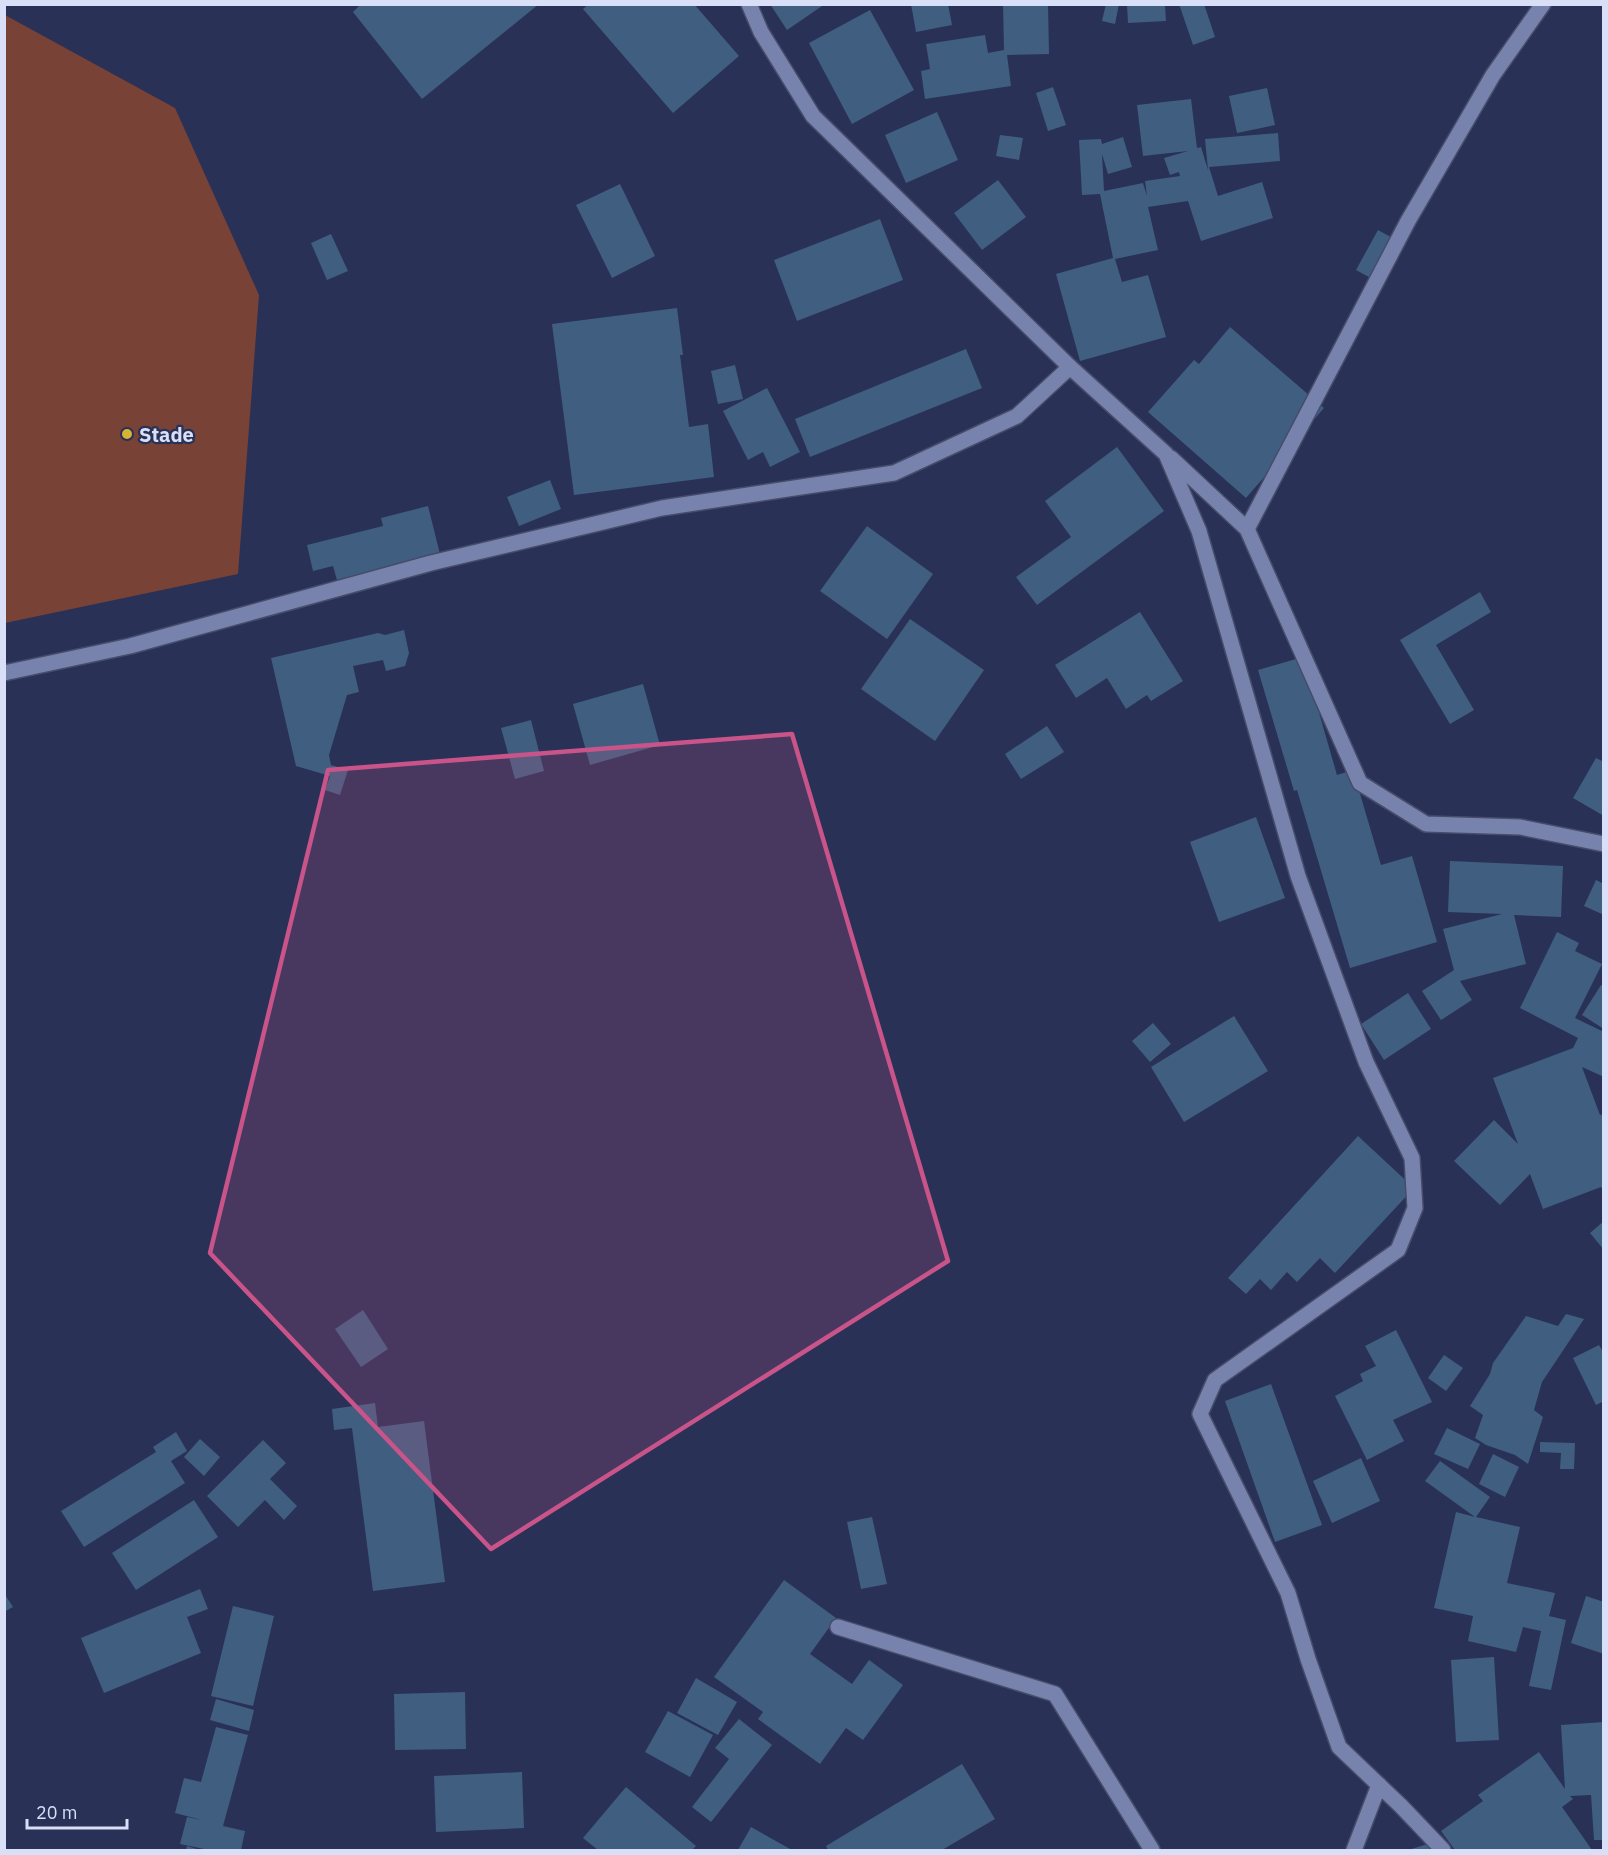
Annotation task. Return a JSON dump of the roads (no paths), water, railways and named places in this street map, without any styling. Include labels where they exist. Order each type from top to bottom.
[{"type":"street","points":[[748,4],[761,32],[813,116],[1070,368],[1247,529],[1360,783],[1426,824],[1520,827],[1604,844]]},
{"type":"street","points":[[1247,529],[1408,221],[1493,75],[1543,4]]},
{"type":"street","points":[[4,673],[130,646],[431,563],[662,508],[894,473],[1017,416],[1070,368]]},
{"type":"street","points":[[1166,454],[1199,531],[1298,876],[1366,1062],[1412,1158],[1415,1208],[1398,1250],[1215,1380],[1200,1414],[1288,1593],[1339,1747],[1443,1851]]},
{"type":"street","points":[[838,1628],[1055,1694],[1152,1851]]},
{"type":"street","points":[[1354,1851],[1379,1785]]},
{"type":"place","name":"Stade","points":[[127,434]]}]
